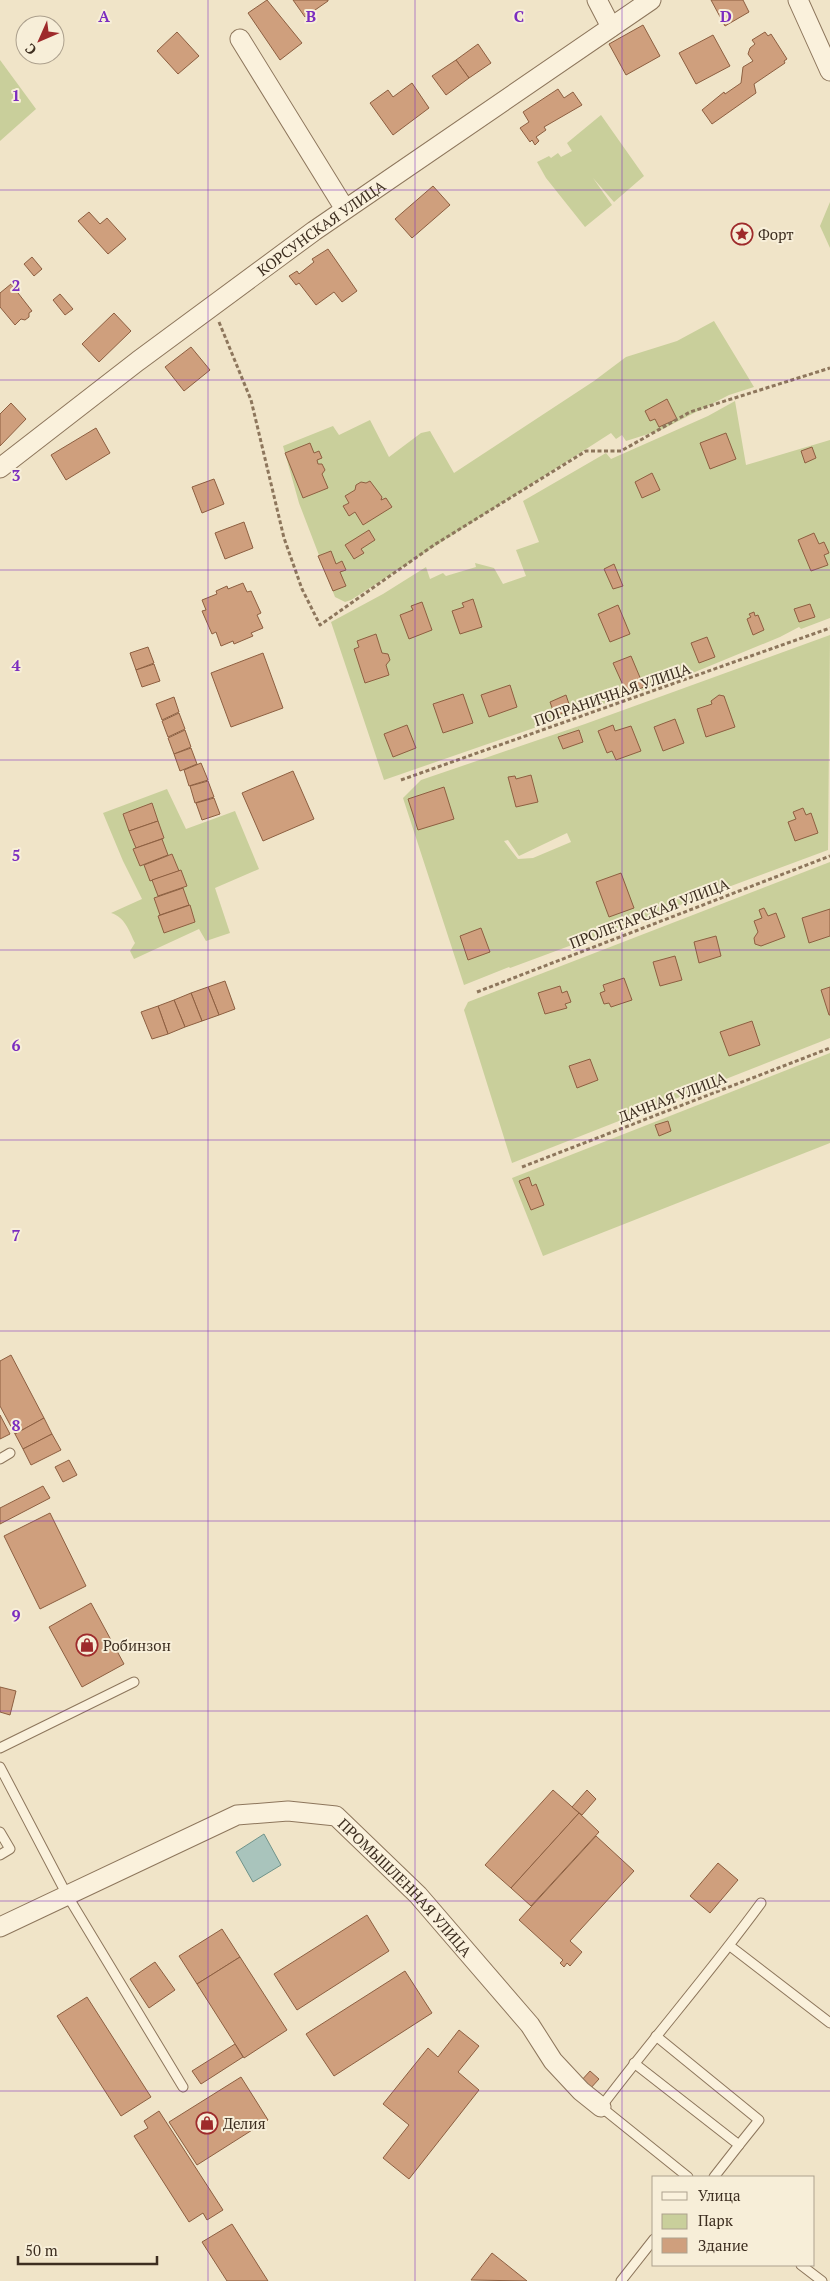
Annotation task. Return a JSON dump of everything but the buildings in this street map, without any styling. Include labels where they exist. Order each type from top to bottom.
[{"type":"street","points":[[597,0],[611,27]]},
{"type":"street","name":"КОРСУНСКАЯ УЛИЦА","points":[[0,468],[138,361],[345,209],[651,0]]},
{"type":"street","points":[[798,0],[830,71]]},
{"type":"street","points":[[240,39],[345,209]]},
{"type":"street","name":"ПРОМЫШЛЕННАЯ УЛИЦА","points":[[0,1927],[236,1816],[288,1811],[336,1816],[418,1895],[530,2025],[553,2061],[581,2091],[602,2107]]},
{"type":"lane","points":[[0,1459],[10,1454]]},
{"type":"lane","points":[[0,1748],[134,1682]]},
{"type":"lane","points":[[0,1767],[67,1895],[183,2087]]},
{"type":"lane","points":[[0,1832],[10,1849],[0,1855]]},
{"type":"lane","points":[[687,2176],[602,2107],[634,2063],[730,1946],[761,1903]]},
{"type":"lane","points":[[730,1946],[830,2023]]},
{"type":"lane","points":[[656,2036],[759,2120],[715,2176]]},
{"type":"lane","points":[[634,2063],[739,2145]]},
{"type":"lane","points":[[621,2281],[652,2242]]},
{"type":"lane","points":[[802,2266],[822,2281]]},
{"type":"path","points":[[212,306],[251,400],[284,538],[302,590],[320,625],[434,545],[586,451],[620,450],[690,412],[830,368]]},
{"type":"path","name":"ПОГРАНИЧНАЯ УЛИЦА","points":[[401,780],[830,628]]},
{"type":"path","name":"ПРОЛЕТАРСКАЯ УЛИЦА","points":[[477,992],[830,856]]},
{"type":"path","name":"ДАЧНАЯ УЛИЦА","points":[[522,1167],[830,1048]]},
{"type":"green space","points":[[0,60],[36,109],[0,141]]},
{"type":"green space","points":[[601,115],[644,176],[614,202],[593,178],[612,205],[585,227],[546,178],[537,162],[549,156],[551,158],[558,153],[561,157],[572,151],[567,143]]},
{"type":"green space","points":[[830,202],[830,248],[820,226]]},
{"type":"green space","points":[[714,321],[754,387],[729,395],[661,430],[626,441],[622,435],[616,439],[611,433],[351,600],[345,602],[335,597],[299,503],[283,446],[333,426],[339,435],[370,420],[389,457],[421,433],[430,431],[454,473],[594,381],[626,357],[677,341]]},
{"type":"green space","points":[[735,401],[746,465],[830,440],[830,618],[801,629],[799,627],[780,637],[695,672],[384,780],[331,622],[383,594],[426,567],[430,579],[443,573],[446,576],[476,567],[475,563],[494,568],[503,584],[526,576],[516,550],[539,542],[523,501],[606,453],[611,459],[708,416]]},
{"type":"green space","points":[[830,635],[828,850],[464,985],[403,798],[421,780],[585,724]],"holes":[[[567,833],[571,842],[533,858],[518,859],[504,841],[508,840],[519,856]]]},
{"type":"green space","points":[[167,789],[186,829],[235,811],[259,869],[215,888],[230,933],[206,941],[199,929],[134,959],[130,951],[135,943],[128,929],[120,918],[111,913],[142,899],[123,861],[103,813]]},
{"type":"green space","points":[[830,862],[830,1038],[512,1163],[464,1010],[468,1002]]},
{"type":"green space","points":[[830,1053],[830,1143],[543,1256],[512,1178]]},
{"type":"water","points":[[264,1834],[281,1865],[253,1882],[236,1852]]},
{"type":"place","name":"Форт","points":[[742,234]]},
{"type":"place","name":"Робинзон","points":[[87,1645]]},
{"type":"place","name":"Делия","points":[[207,2123]]}]
